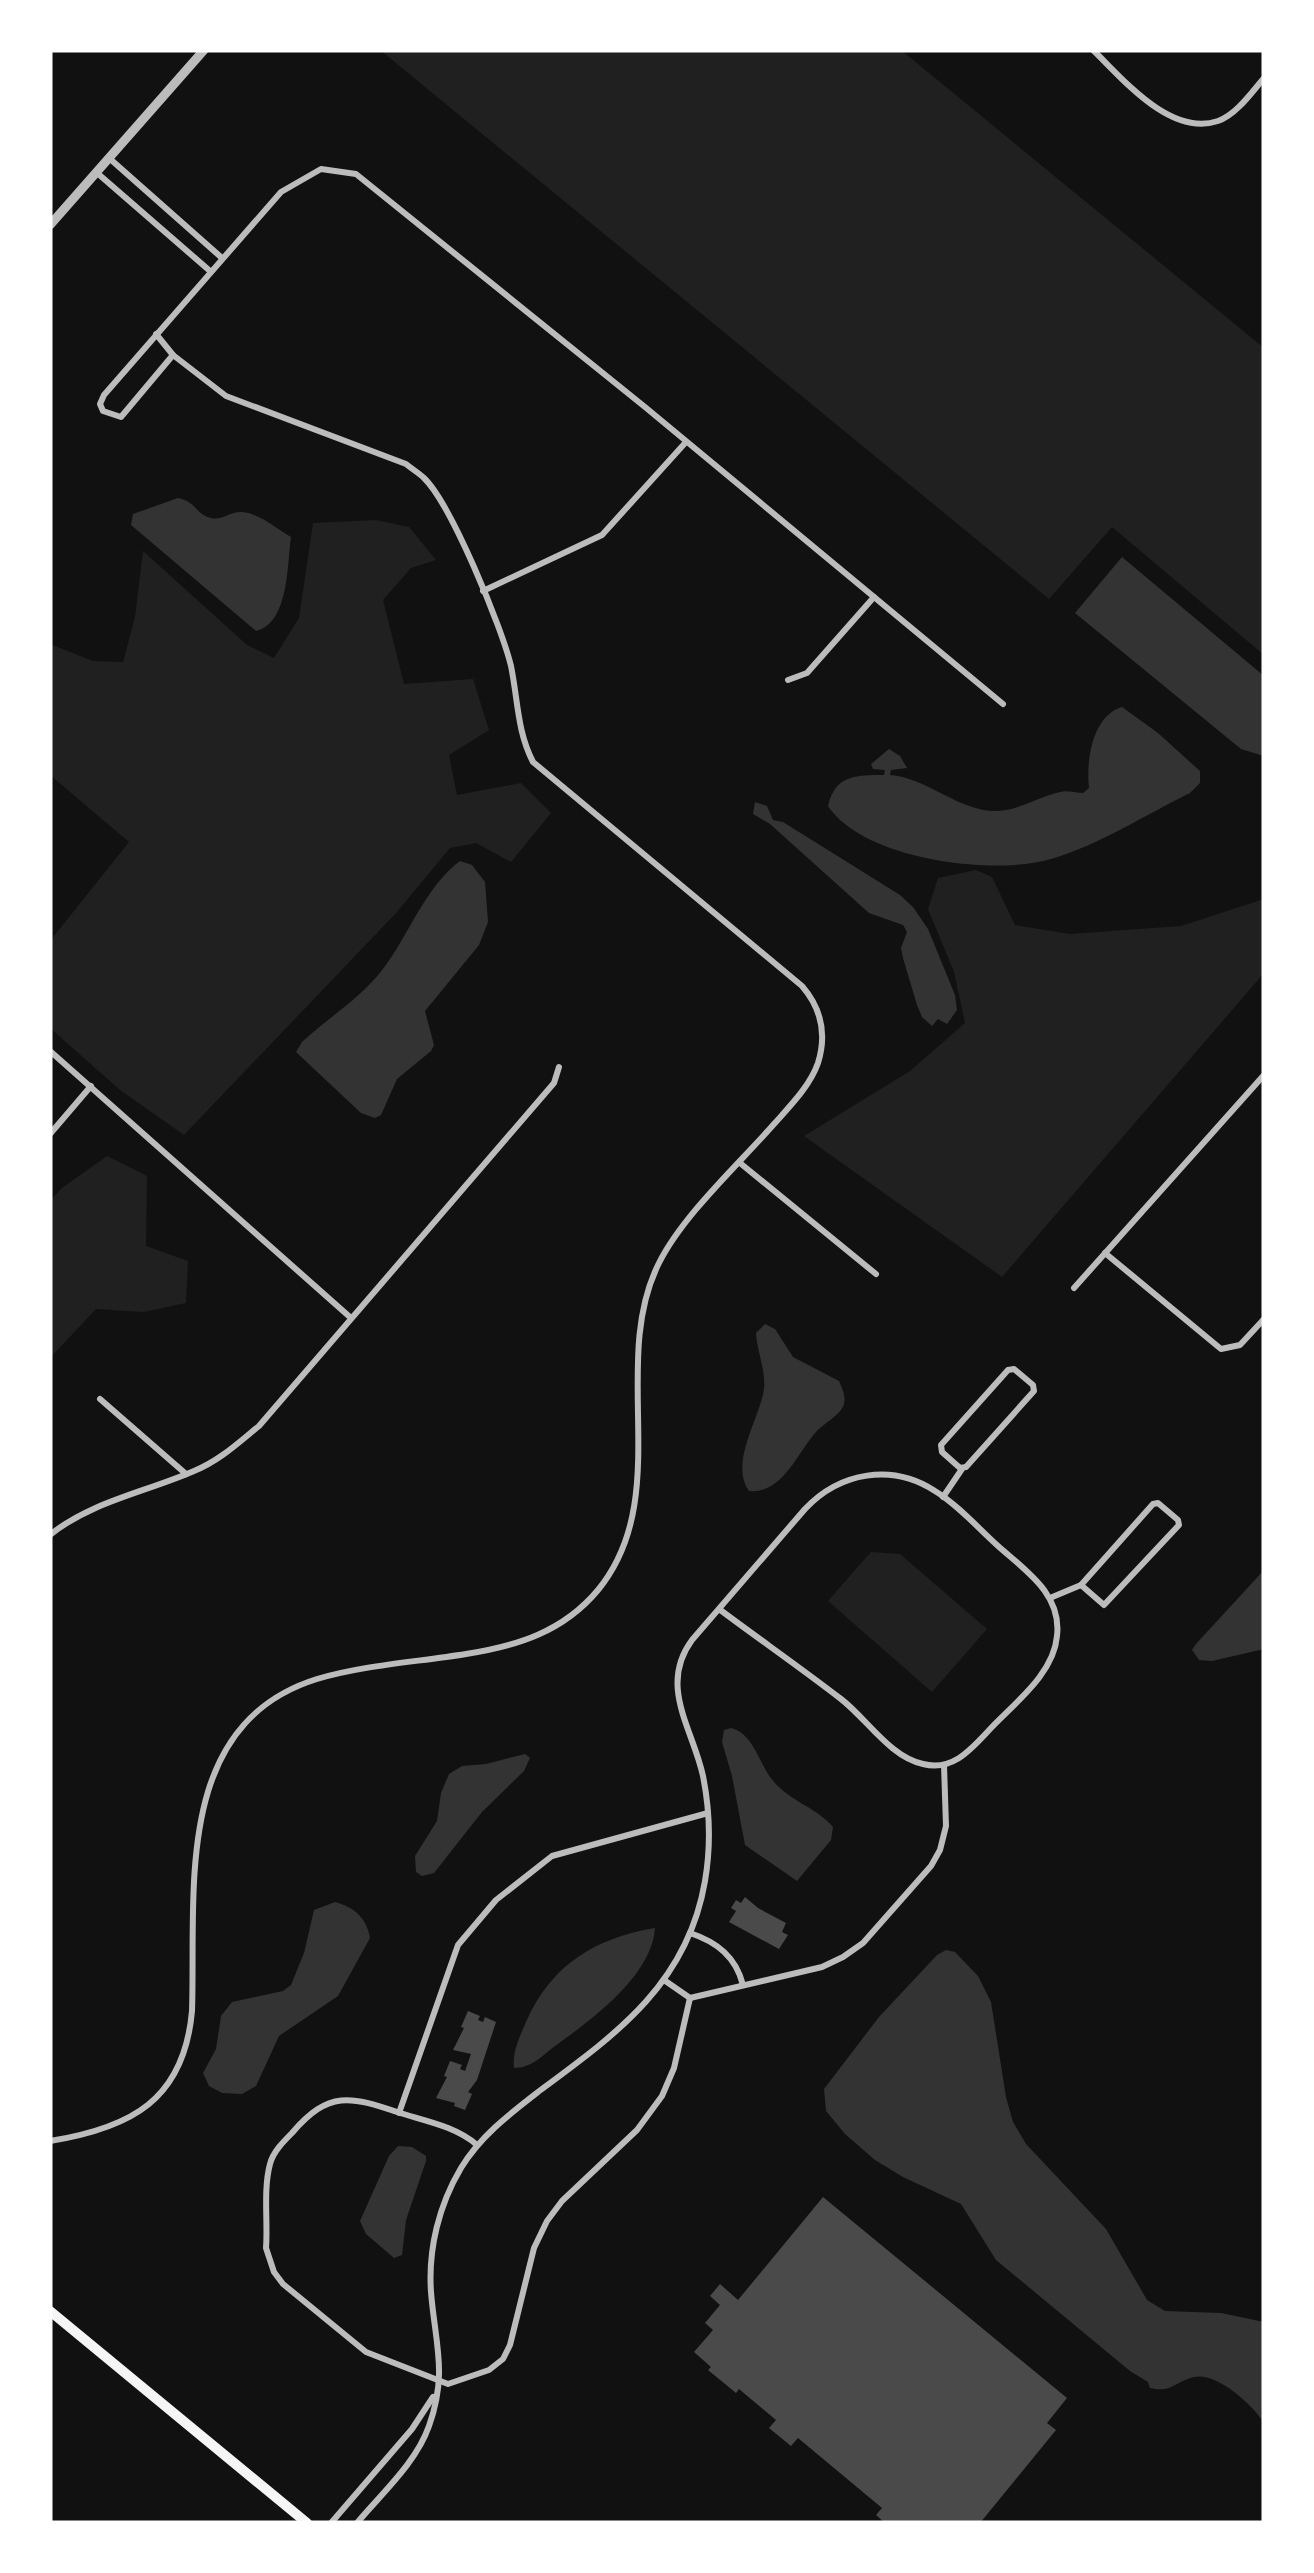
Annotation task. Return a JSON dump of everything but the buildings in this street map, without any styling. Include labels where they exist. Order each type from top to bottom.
[{"type":"main road","points":[[50,2311],[307,2523]]},
{"type":"street","points":[[50,225],[204,50]]},
{"type":"street","points":[[1093,50],[1175,120],[1218,121],[1264,78]]},
{"type":"street","points":[[109,158],[222,258]]},
{"type":"street","points":[[173,355],[121,417],[109,416],[100,404],[104,395],[281,192],[322,169],[356,174],[1003,704]]},
{"type":"street","points":[[96,172],[210,271]]},
{"type":"street","points":[[50,2142],[102,2132],[130,2118],[155,2099],[180,2062],[189,2037],[192,2011],[200,1814],[214,1769],[240,1730],[271,1702],[314,1680],[502,1648],[534,1638],[569,1618],[606,1579],[625,1543],[636,1504],[641,1329],[649,1288],[678,1234],[797,1098],[817,1066],[822,1045],[814,1000],[802,986],[533,762],[521,740],[502,635],[426,479],[406,464],[226,396],[173,355],[156,334]]},
{"type":"street","points":[[483,592],[602,535],[686,442]]},
{"type":"street","points":[[788,680],[807,673],[874,597]]},
{"type":"street","points":[[50,1051],[351,1318]]},
{"type":"street","points":[[50,1535],[70,1518],[220,1458],[259,1426],[554,1083],[559,1067]]},
{"type":"street","points":[[1074,1288],[1264,1075]]},
{"type":"street","points":[[50,1134],[91,1086]]},
{"type":"street","points":[[740,1163],[876,1274]]},
{"type":"street","points":[[1105,1253],[1221,1349],[1240,1345],[1264,1319]]},
{"type":"street","points":[[943,1497],[962,1468],[1034,1390],[1014,1369],[1008,1370],[941,1445],[942,1452],[962,1468]]},
{"type":"street","points":[[100,1399],[186,1474]]},
{"type":"street","points":[[357,2523],[415,2454],[429,2427],[440,2356],[431,2298],[432,2252],[448,2193],[478,2145],[504,2118],[625,2026],[664,1980],[690,1933],[706,1878],[708,1813],[700,1764],[677,1700],[676,1679],[688,1644],[819,1496],[858,1477],[899,1476],[943,1497],[1041,1585],[1058,1620],[1058,1638],[1043,1672],[970,1751],[944,1765],[914,1761],[841,1699],[719,1609]]},
{"type":"street","points":[[1050,1598],[1081,1585],[1152,1504],[1158,1503],[1178,1520],[1178,1526],[1108,1605],[1081,1585]]},
{"type":"street","points":[[664,1980],[690,1998],[822,1967],[844,1957],[866,1940],[931,1866],[940,1850],[946,1826],[944,1765]]},
{"type":"street","points":[[399,2112],[458,1945],[496,1900],[552,1856],[708,1813]]},
{"type":"street","points":[[690,1933],[706,1938],[734,1960],[743,1986]]},
{"type":"street","points":[[478,2145],[462,2134],[363,2100],[332,2101],[311,2112],[275,2152],[269,2168],[266,2246],[270,2264],[284,2284],[366,2352],[438,2381],[456,2384],[492,2368],[505,2355],[538,2236],[558,2206],[637,2130],[656,2106],[674,2068],[690,1998]]},
{"type":"street","points":[[331,2523],[412,2429],[434,2395],[438,2381]]},
{"type":"shaded area","points":[[380,50],[901,50],[1264,348],[1264,655],[1112,527],[1049,599]]},
{"type":"shaded area","points":[[178,498],[211,518],[249,513],[291,537],[281,605],[267,626],[256,631],[131,525],[133,514]]},
{"type":"shaded area","points":[[376,520],[409,527],[436,560],[411,568],[383,600],[404,684],[473,679],[489,730],[449,755],[457,795],[521,783],[551,813],[511,862],[476,843],[450,848],[397,912],[184,1135],[120,1090],[50,1028],[50,941],[129,842],[50,775],[50,644],[93,661],[123,662],[135,617],[143,551],[247,645],[274,658],[299,618],[313,523]]},
{"type":"shaded area","points":[[1122,557],[1264,676],[1264,756],[1241,749],[1075,613]]},
{"type":"shaded area","points":[[1122,707],[1200,771],[1200,783],[1190,793],[1069,853],[1026,864],[964,864],[931,859],[870,839],[846,824],[828,806],[836,788],[848,779],[884,775],[885,770],[873,769],[871,764],[889,749],[900,756],[907,768],[891,770],[890,775],[916,781],[978,809],[1001,811],[1060,792],[1083,793],[1089,788],[1090,753],[1098,729],[1112,712]]},
{"type":"shaded area","points":[[755,802],[767,806],[773,820],[783,822],[913,907],[928,929],[955,995],[957,1010],[947,1024],[938,1019],[932,1026],[922,1017],[903,958],[901,948],[907,932],[903,925],[869,913],[770,824],[753,814]]},
{"type":"shaded area","points":[[460,861],[472,865],[485,882],[488,922],[479,945],[425,1011],[434,1045],[431,1051],[397,1079],[381,1115],[375,1118],[361,1113],[296,1052],[302,1042],[374,979],[437,884]]},
{"type":"shaded area","points":[[976,870],[992,877],[1015,925],[1070,934],[1181,926],[1264,899],[1264,973],[1002,1277],[804,1136],[910,1071],[965,1023],[954,972],[928,909],[938,878]]},
{"type":"shaded area","points":[[107,1156],[147,1176],[146,1246],[188,1261],[186,1303],[144,1312],[96,1309],[50,1358],[50,1201]]},
{"type":"shaded area","points":[[765,1324],[775,1329],[793,1357],[839,1381],[844,1401],[839,1412],[816,1432],[780,1479],[761,1490],[749,1491],[742,1467],[764,1389],[756,1333]]},
{"type":"shaded area","points":[[871,1552],[900,1554],[987,1629],[932,1692],[828,1601]]},
{"type":"shaded area","points":[[1264,1570],[1264,1649],[1212,1661],[1199,1660],[1192,1650],[1196,1644]]},
{"type":"shaded area","points":[[731,1728],[746,1737],[782,1790],[833,1827],[831,1840],[797,1881],[745,1845],[722,1742],[724,1730]]},
{"type":"shaded area","points":[[525,1754],[530,1758],[524,1771],[482,1812],[434,1873],[422,1876],[416,1872],[415,1856],[437,1821],[441,1793],[449,1774],[462,1766]]},
{"type":"shaded area","points":[[335,1902],[358,1914],[370,1938],[338,1996],[279,2036],[256,2086],[242,2094],[222,2093],[209,2086],[203,2073],[216,2049],[221,2016],[232,2002],[283,1991],[291,1985],[304,1953],[314,1910]]},
{"type":"shaded area","points":[[655,1928],[643,1963],[617,1995],[540,2058],[514,2068],[515,2050],[526,2022],[536,2002],[562,1970],[594,1947]]},
{"type":"shaded area","points":[[946,1950],[955,1952],[978,1976],[991,2002],[1013,2122],[1026,2144],[1106,2229],[1147,2300],[1165,2311],[1221,2313],[1264,2322],[1264,2423],[1243,2399],[1213,2380],[1194,2377],[1168,2388],[1150,2388],[1148,2382],[996,2260],[961,2204],[875,2160],[826,2111],[824,2089],[879,2017]]},
{"type":"shaded area","points":[[398,2146],[412,2147],[426,2156],[426,2161],[406,2220],[402,2255],[394,2258],[366,2234],[360,2221],[389,2156]]}]
